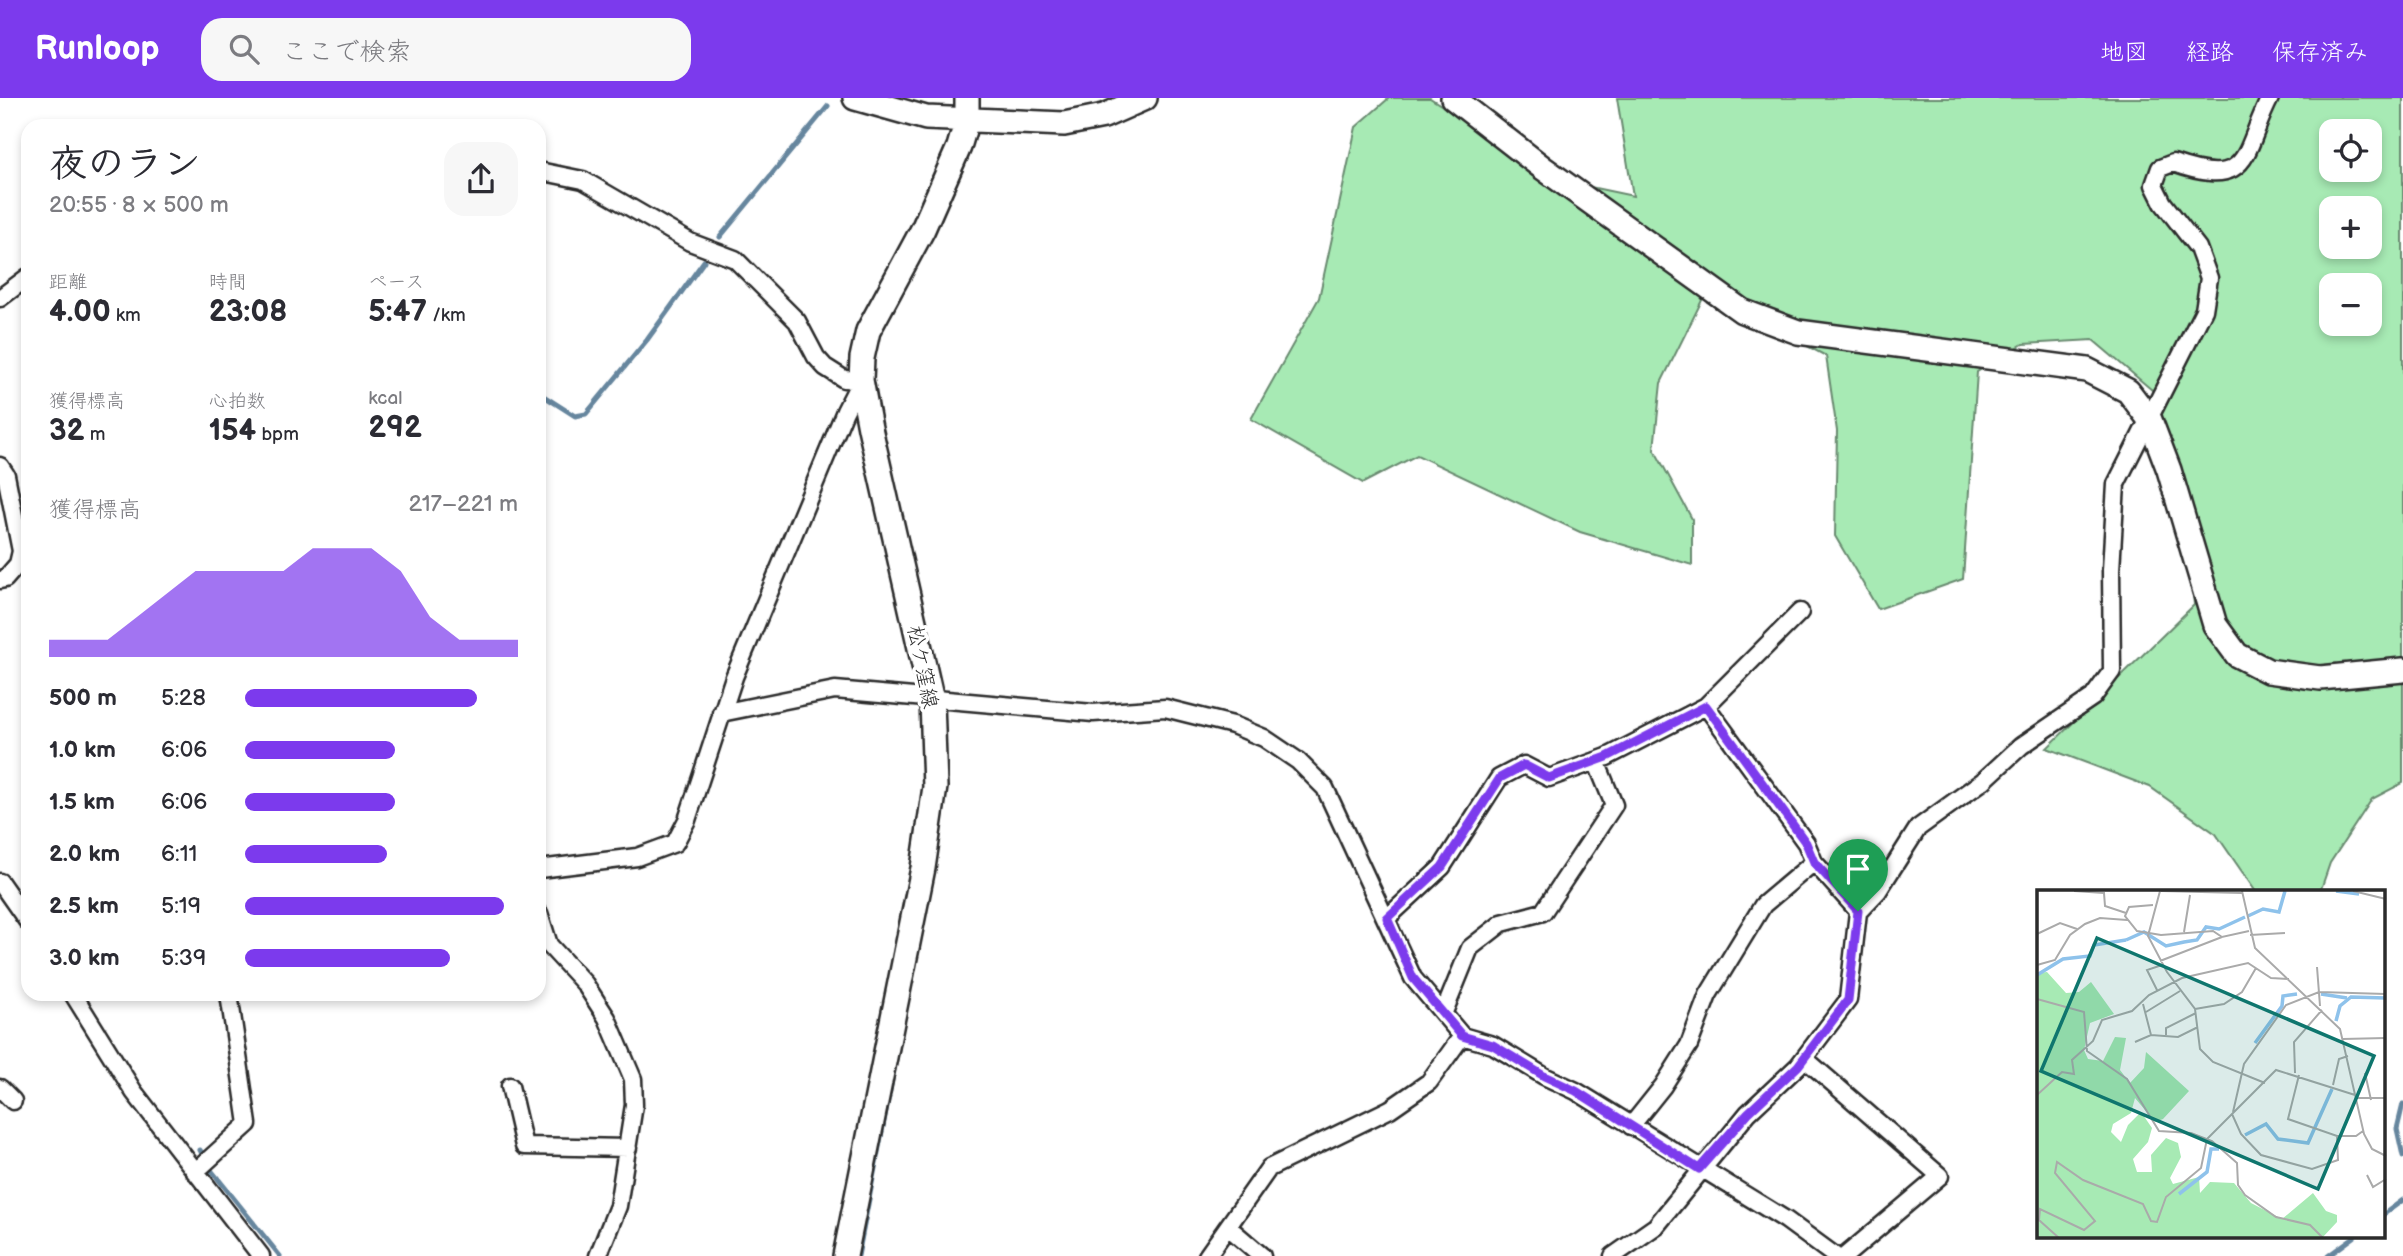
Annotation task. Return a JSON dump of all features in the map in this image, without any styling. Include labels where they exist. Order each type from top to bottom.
[{"type":"street","points":[[855,98],[926,118],[967,109],[1064,124],[1104,116],[1145,98]]},
{"type":"street","points":[[1453,98],[1543,168],[1742,311],[1798,332],[2087,370],[2128,391],[2150,420],[2169,470],[2215,625],[2238,655],[2268,671],[2320,678],[2403,670]]},
{"type":"street","points":[[1613,1256],[1656,1226],[1696,1180],[1699,1169],[1748,1113],[1804,1058],[1848,1000],[1858,911],[1878,891],[1918,828],[1983,781],[2021,746],[2093,698],[2112,671],[2112,570],[2116,484],[2204,310],[2208,278],[2198,248],[2163,203],[2154,185],[2160,169],[2173,163],[2200,172],[2223,172],[2246,158],[2270,98]]},
{"type":"street","name":"松ケ窪線","points":[[845,1256],[923,867],[935,787],[932,701],[861,380],[868,331],[923,229],[959,147],[967,109]]},
{"type":"street","points":[[546,172],[583,180],[690,242],[735,259],[797,321],[816,357],[825,367],[844,379],[861,380],[845,411],[720,713],[687,820],[675,843],[637,857],[546,868]]},
{"type":"street","points":[[0,298],[21,282]]},
{"type":"street","points":[[0,466],[6,475],[21,539]]},
{"type":"street","points":[[0,580],[5,579],[21,558]]},
{"type":"street","points":[[1387,918],[1442,867],[1500,778],[1524,765],[1549,778],[1595,761],[1706,706],[1800,612]]},
{"type":"street","points":[[720,713],[835,690],[932,701],[1093,713],[1166,708],[1233,725],[1264,738],[1298,761],[1325,788],[1413,978],[1462,1036],[1493,1045],[1544,1076],[1576,1091],[1786,1220],[1835,1256]]},
{"type":"street","points":[[1706,706],[1806,843],[1814,862],[1858,911]]},
{"type":"street","points":[[1444,1012],[1470,948],[1502,923],[1544,912],[1614,805],[1595,761]]},
{"type":"street","points":[[1631,1126],[1663,1086],[1689,1045],[1708,995],[1763,905],[1814,862]]},
{"type":"street","points":[[1,885],[21,908]]},
{"type":"street","points":[[546,935],[549,945],[585,984],[607,1018],[633,1079],[634,1105],[618,1206],[598,1256]]},
{"type":"street","points":[[77,1001],[135,1092],[199,1170],[261,1256]]},
{"type":"street","points":[[199,1170],[248,1124],[230,1001]]},
{"type":"street","points":[[1207,1256],[1269,1168],[1400,1102],[1429,1082],[1462,1036]]},
{"type":"street","points":[[1804,1058],[1940,1176],[1845,1256]]},
{"type":"street","points":[[510,1086],[524,1146],[628,1148]]},
{"type":"street","points":[[0,1088],[13,1101]]},
{"type":"street","points":[[1228,1227],[1262,1256]]},
{"type":"green space","points":[[1389,98],[1430,98],[1557,180],[1633,196],[1617,98],[2403,98],[2403,783],[2372,799],[2330,863],[2321,890],[2255,890],[2216,834],[2150,787],[2047,748],[2194,605],[2183,483],[2152,390],[2093,340],[2023,344],[1977,372],[1963,579],[1878,609],[1835,536],[1837,431],[1826,356],[1706,292],[1661,383],[1654,449],[1692,519],[1692,565],[1580,532],[1417,455],[1363,483],[1251,419],[1319,298],[1356,127]]},
{"type":"waterway","points":[[720,237],[828,106]]},
{"type":"waterway","points":[[546,397],[575,416],[586,414],[647,340],[704,261]]},
{"type":"waterway","points":[[858,1256],[901,1033]]},
{"type":"waterway","points":[[2403,1104],[2397,1129],[2403,1156]]},
{"type":"waterway","points":[[200,1150],[211,1170],[280,1256]]},
{"type":"waterway","points":[[2386,1213],[2403,1200]]},
{"type":"waterway","points":[[2328,1256],[2353,1238]]},
{"type":"route","points":[[1706,706],[1806,843],[1814,862],[1858,911],[1848,1000],[1798,1066],[1748,1113],[1699,1169],[1576,1091],[1544,1076],[1493,1045],[1462,1036],[1413,978],[1387,918],[1442,867],[1500,778],[1524,765],[1549,778],[1607,757],[1706,706]]}]
